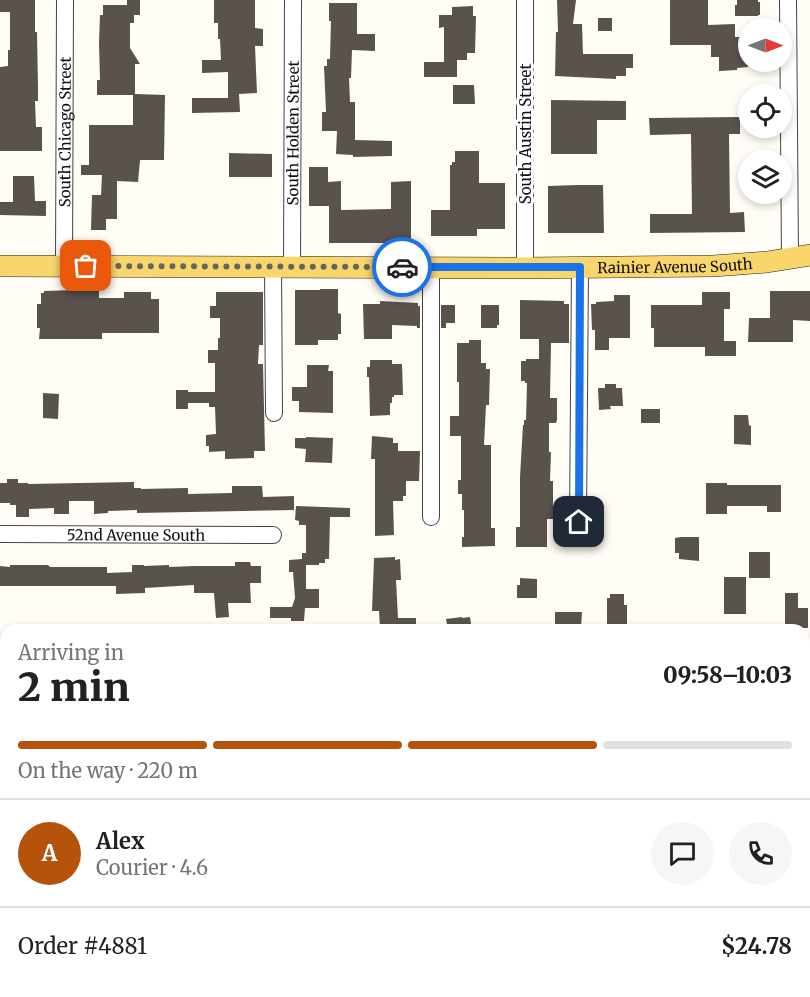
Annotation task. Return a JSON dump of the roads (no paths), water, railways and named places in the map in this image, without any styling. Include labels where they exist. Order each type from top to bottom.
[{"type":"main road","name":"Rainier Avenue South","points":[[0,266],[525,268],[712,266],[740,265],[800,257]]},
{"type":"street","name":"South Chicago Street","points":[[64,266],[65,0]]},
{"type":"street","name":"South Holden Street","points":[[274,413],[293,0]]},
{"type":"street","name":"South Austin Street","points":[[525,0],[525,268]]},
{"type":"street","points":[[788,0],[800,257]]},
{"type":"street","points":[[431,267],[431,516]]},
{"type":"street","points":[[579,522],[580,267]]},
{"type":"street","name":"52nd Avenue South","points":[[0,534],[273,535]]}]
